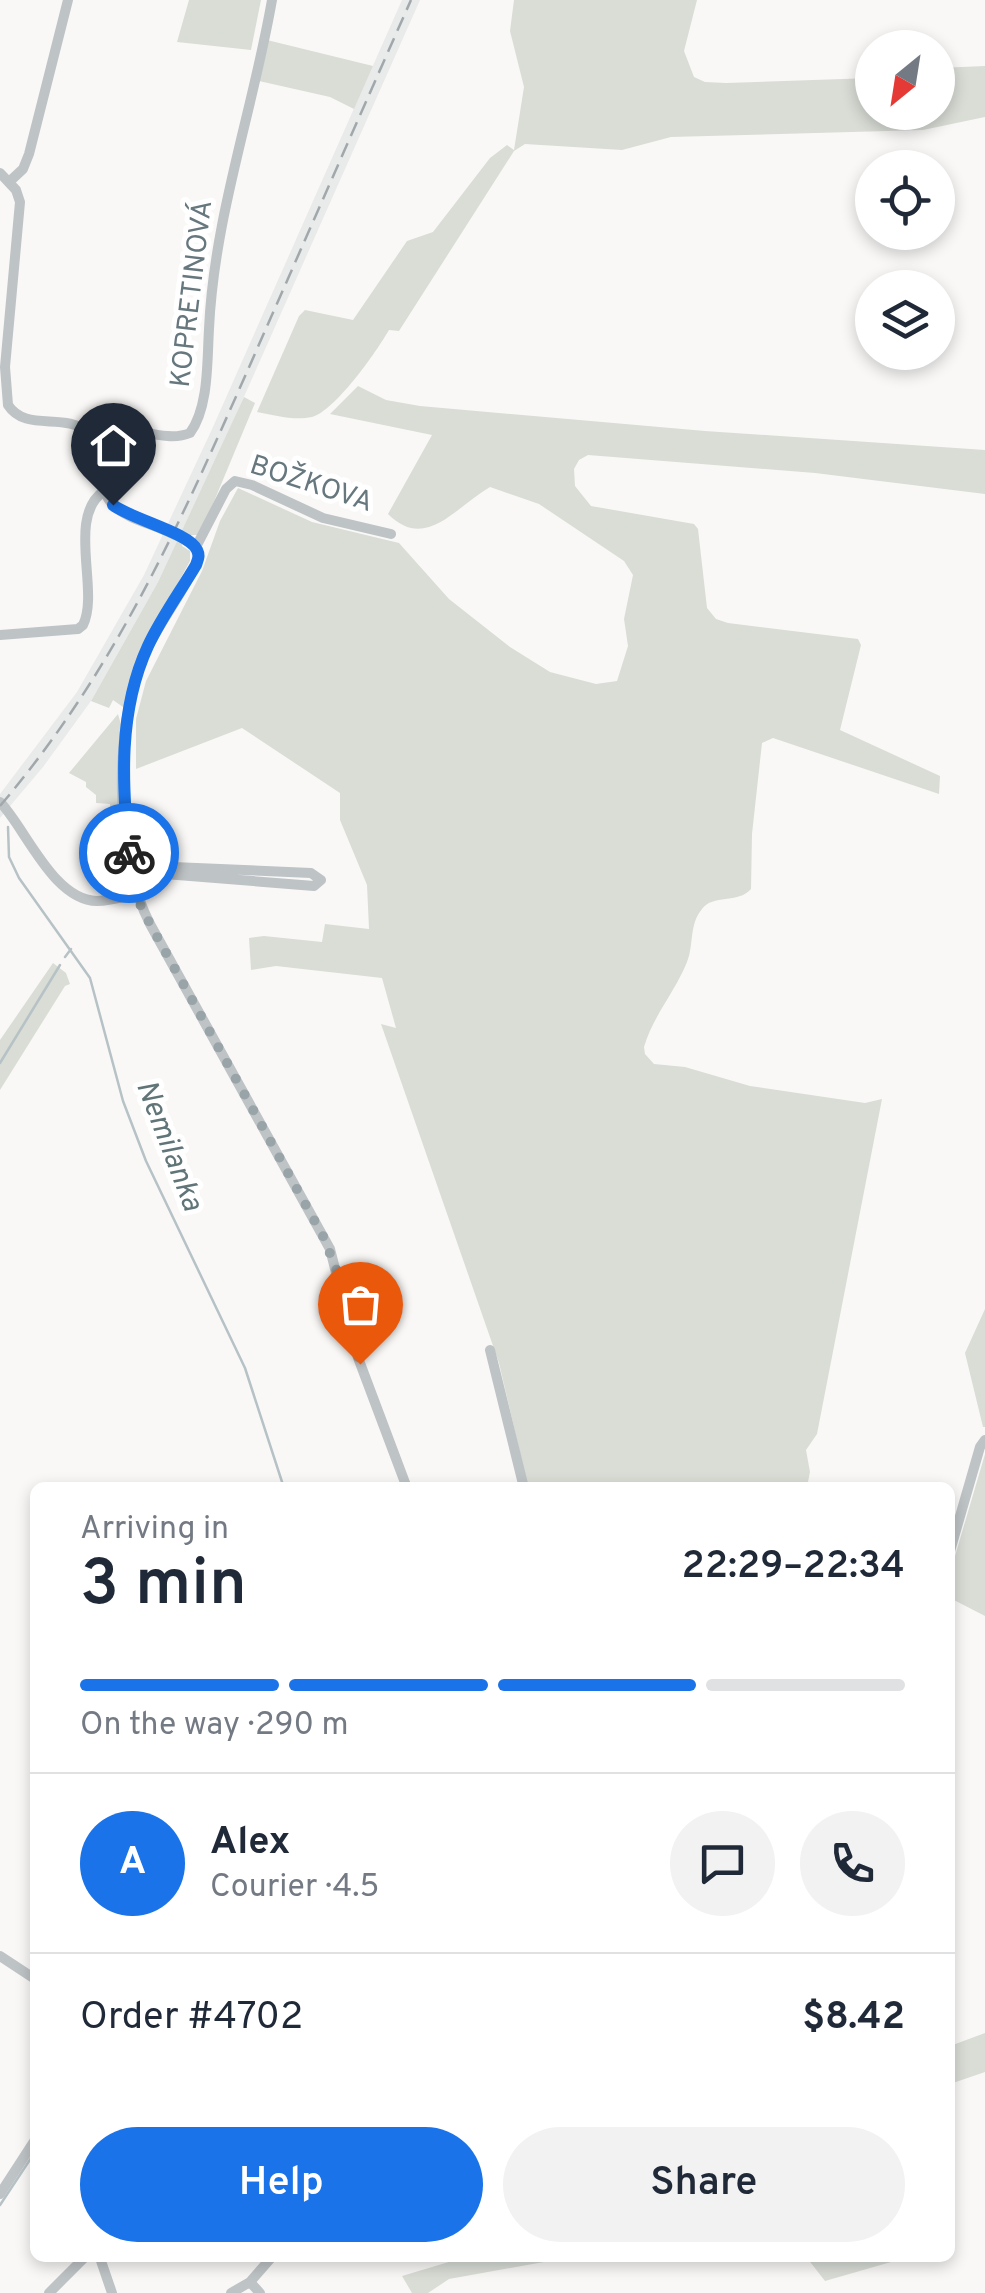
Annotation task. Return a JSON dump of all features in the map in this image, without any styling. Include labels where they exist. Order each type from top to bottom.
[{"type":"street","points":[[68,0],[26,162],[5,178],[17,192],[20,205],[5,366],[8,403],[22,418],[74,426],[90,436],[98,453],[104,491],[123,512],[196,547],[196,565],[148,645],[132,694],[123,771],[135,894],[324,1238],[338,1274],[360,1364],[406,1482]]},
{"type":"street","name":"KOPRETINOVÁ","points":[[90,436],[108,428],[178,438],[190,434],[196,422],[203,391],[219,238],[272,0]]},
{"type":"street","name":"BOŽKOVA","points":[[196,547],[226,488],[235,481],[323,518],[390,534]]},
{"type":"street","points":[[0,635],[78,629],[83,625],[88,605],[86,527],[96,496],[104,491]]},
{"type":"street","points":[[0,802],[41,862],[77,894],[97,901],[135,894]]},
{"type":"street","points":[[132,877],[166,874],[314,886],[320,880],[311,873],[174,867],[166,874]]},
{"type":"street","points":[[490,1350],[523,1482]]},
{"type":"street","points":[[955,1535],[985,1440]]},
{"type":"street","points":[[0,1956],[30,1976]]},
{"type":"street","points":[[0,2194],[30,2148]]},
{"type":"street","points":[[49,2293],[80,2262]]},
{"type":"street","points":[[101,2262],[112,2293]]},
{"type":"street","points":[[231,2293],[250,2282],[267,2262]]},
{"type":"street","points":[[250,2282],[260,2293]]},
{"type":"shaded area","points":[[189,0],[261,0],[251,50],[177,42]]},
{"type":"shaded area","points":[[402,0],[420,0],[158,582],[91,701],[0,818],[0,794],[77,692],[144,575]]},
{"type":"shaded area","points":[[514,0],[697,0],[684,51],[694,77],[726,83],[855,79],[855,130],[923,130],[671,137],[622,150],[525,144],[514,151],[399,331],[389,330],[332,404],[305,418],[257,412],[299,316],[305,310],[353,320],[407,241],[433,232],[490,158],[507,145],[514,150],[524,87],[510,31]]},
{"type":"shaded area","points":[[267,40],[373,66],[354,109],[330,97],[259,81]]},
{"type":"shaded area","points":[[985,66],[985,117],[955,123],[955,67]]},
{"type":"shaded area","points":[[358,386],[386,400],[420,406],[985,450],[985,494],[815,473],[588,455],[574,469],[575,486],[591,506],[694,524],[698,529],[707,608],[716,619],[858,639],[861,645],[840,730],[940,776],[939,794],[773,738],[762,743],[752,834],[751,889],[746,894],[707,904],[698,915],[687,962],[644,1047],[654,1064],[685,1067],[750,1086],[865,1103],[882,1099],[817,1434],[806,1450],[808,1482],[527,1482],[499,1363],[381,1024],[396,1028],[382,978],[276,966],[251,970],[249,938],[322,942],[325,924],[369,929],[367,885],[340,820],[340,793],[242,728],[136,769],[136,719],[146,681],[202,571],[220,521],[238,488],[312,522],[399,543],[449,599],[510,647],[550,672],[596,684],[617,681],[628,646],[624,619],[633,575],[624,561],[539,504],[490,487],[440,522],[415,529],[402,525],[388,514],[432,435],[330,414]]},
{"type":"shaded area","points":[[244,397],[255,403],[200,535],[186,535],[182,546],[190,551],[190,561],[141,651],[123,707],[113,700],[109,708],[91,701],[158,582]]},
{"type":"shaded area","points":[[118,714],[122,728],[122,836],[127,885],[122,892],[119,881],[111,880],[110,874],[116,861],[110,804],[96,803],[96,795],[86,787],[86,782],[69,773]]},
{"type":"shaded area","points":[[53,963],[66,973],[70,984],[65,986],[0,1090],[0,1040]]},
{"type":"shaded area","points":[[985,1309],[985,1427],[983,1427],[965,1353]]},
{"type":"shaded area","points":[[985,1454],[985,1616],[955,1601],[955,1556]]},
{"type":"shaded area","points":[[985,2033],[985,2072],[955,2082],[955,2044]]},
{"type":"shaded area","points":[[449,2262],[544,2262],[449,2279],[428,2293],[412,2293],[402,2276]]},
{"type":"shaded area","points":[[810,2262],[891,2262],[825,2281]]},
{"type":"waterway","name":"Nemilanka","points":[[8,827],[9,857],[19,878],[90,978],[123,1101],[146,1161],[245,1368],[282,1482]]},
{"type":"waterway","points":[[65,957],[71,949]]},
{"type":"waterway","points":[[0,1063],[60,965]]},
{"type":"waterway","name":"Nemilanka","points":[[0,2205],[30,2160]]},
{"type":"railway","points":[[0,806],[76,705],[167,545],[411,0]]},
{"type":"way so far","points":[[129,853],[135,894],[150,924],[330,1250],[360,1364]]},
{"type":"route","points":[[113,505],[184,539],[196,547],[198,554],[196,565],[148,645],[134,685],[123,771],[129,853]]}]
